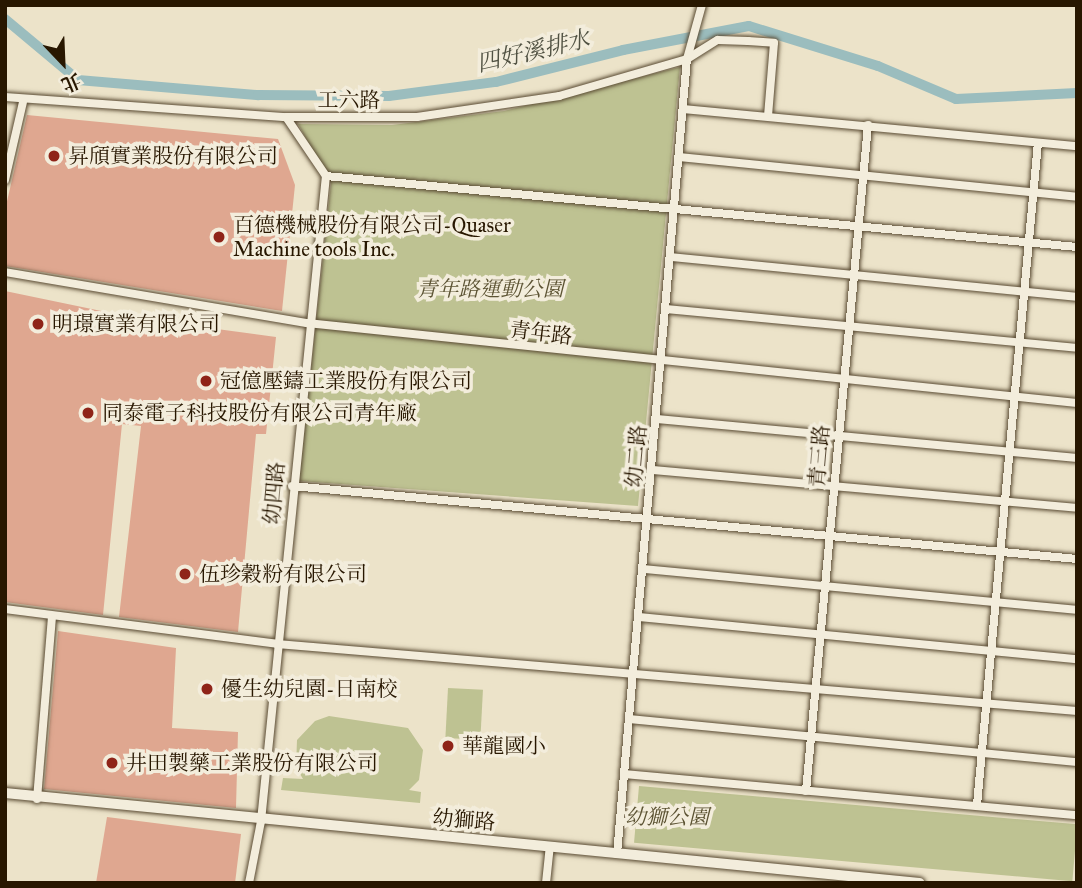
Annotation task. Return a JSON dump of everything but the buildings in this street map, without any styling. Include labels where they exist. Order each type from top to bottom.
[{"type":"street","name":"幼二路","points":[[617,855],[649,518],[687,60],[702,5]]},
{"type":"street","name":"工六路","points":[[5,97],[23,102],[286,117],[417,117],[498,107],[687,60],[718,40],[774,43],[768,116]]},
{"type":"street","points":[[5,180],[23,102]]},
{"type":"street","points":[[683,109],[1077,146]]},
{"type":"street","points":[[286,117],[326,176],[1077,247]]},
{"type":"street","name":"青三路","points":[[806,791],[868,125]]},
{"type":"street","points":[[977,806],[1038,143]]},
{"type":"street","points":[[679,156],[1077,197]]},
{"type":"street","name":"幼四路","points":[[249,883],[261,821],[307,323],[326,176]]},
{"type":"street","points":[[671,257],[1077,297]]},
{"type":"street","name":"青年路","points":[[5,272],[307,323],[662,364],[1077,404]]},
{"type":"street","points":[[666,309],[1077,348]]},
{"type":"street","points":[[657,419],[1077,458]]},
{"type":"street","points":[[653,470],[1077,508]]},
{"type":"street","points":[[292,486],[1077,559]]},
{"type":"street","points":[[644,569],[1077,610]]},
{"type":"street","points":[[5,609],[52,618],[277,644],[634,676],[641,672],[1077,711]]},
{"type":"street","points":[[639,617],[1077,659]]},
{"type":"street","points":[[37,799],[52,618]]},
{"type":"street","points":[[629,719],[1077,762]]},
{"type":"street","points":[[624,774],[1077,815]]},
{"type":"street","name":"幼獅路","points":[[5,793],[37,799],[920,883]]},
{"type":"street","points":[[546,883],[550,847]]},
{"type":"green space","name":"青年路運動公園","points":[[680,67],[638,506],[299,481],[331,183],[298,124],[392,125],[504,111]]},
{"type":"green space","points":[[448,688],[483,690],[480,740],[445,738]]},
{"type":"green space","points":[[329,716],[408,728],[423,750],[419,780],[409,790],[421,792],[420,803],[281,790],[283,778],[303,779],[296,767],[297,740],[315,721]]},
{"type":"green space","name":"幼獅公園","points":[[639,786],[1077,824],[1072,881],[634,843]]},
{"type":"waterway","name":"四好溪排水","points":[[5,19],[78,80],[258,95],[389,96],[496,82],[623,50],[749,26],[878,66],[956,99],[1077,93]]},
{"type":"place","name":"昇頎實業股份有限公司","points":[[54,156]]},
{"type":"place","name":"百德機械股份有限公司-Quaser Machine tools Inc.","points":[[219,237]]},
{"type":"place","name":"明璟實業有限公司","points":[[38,324]]},
{"type":"place","name":"冠億壓鑄工業股份有限公司","points":[[206,381]]},
{"type":"place","name":"同泰電子科技股份有限公司青年廠","points":[[88,413]]},
{"type":"place","name":"伍珍穀粉有限公司","points":[[185,574]]},
{"type":"place","name":"優生幼兒園-日南校","points":[[207,689]]},
{"type":"place","name":"華龍國小","points":[[448,746]]},
{"type":"place","name":"井田製藥工業股份有限公司","points":[[112,763]]}]
